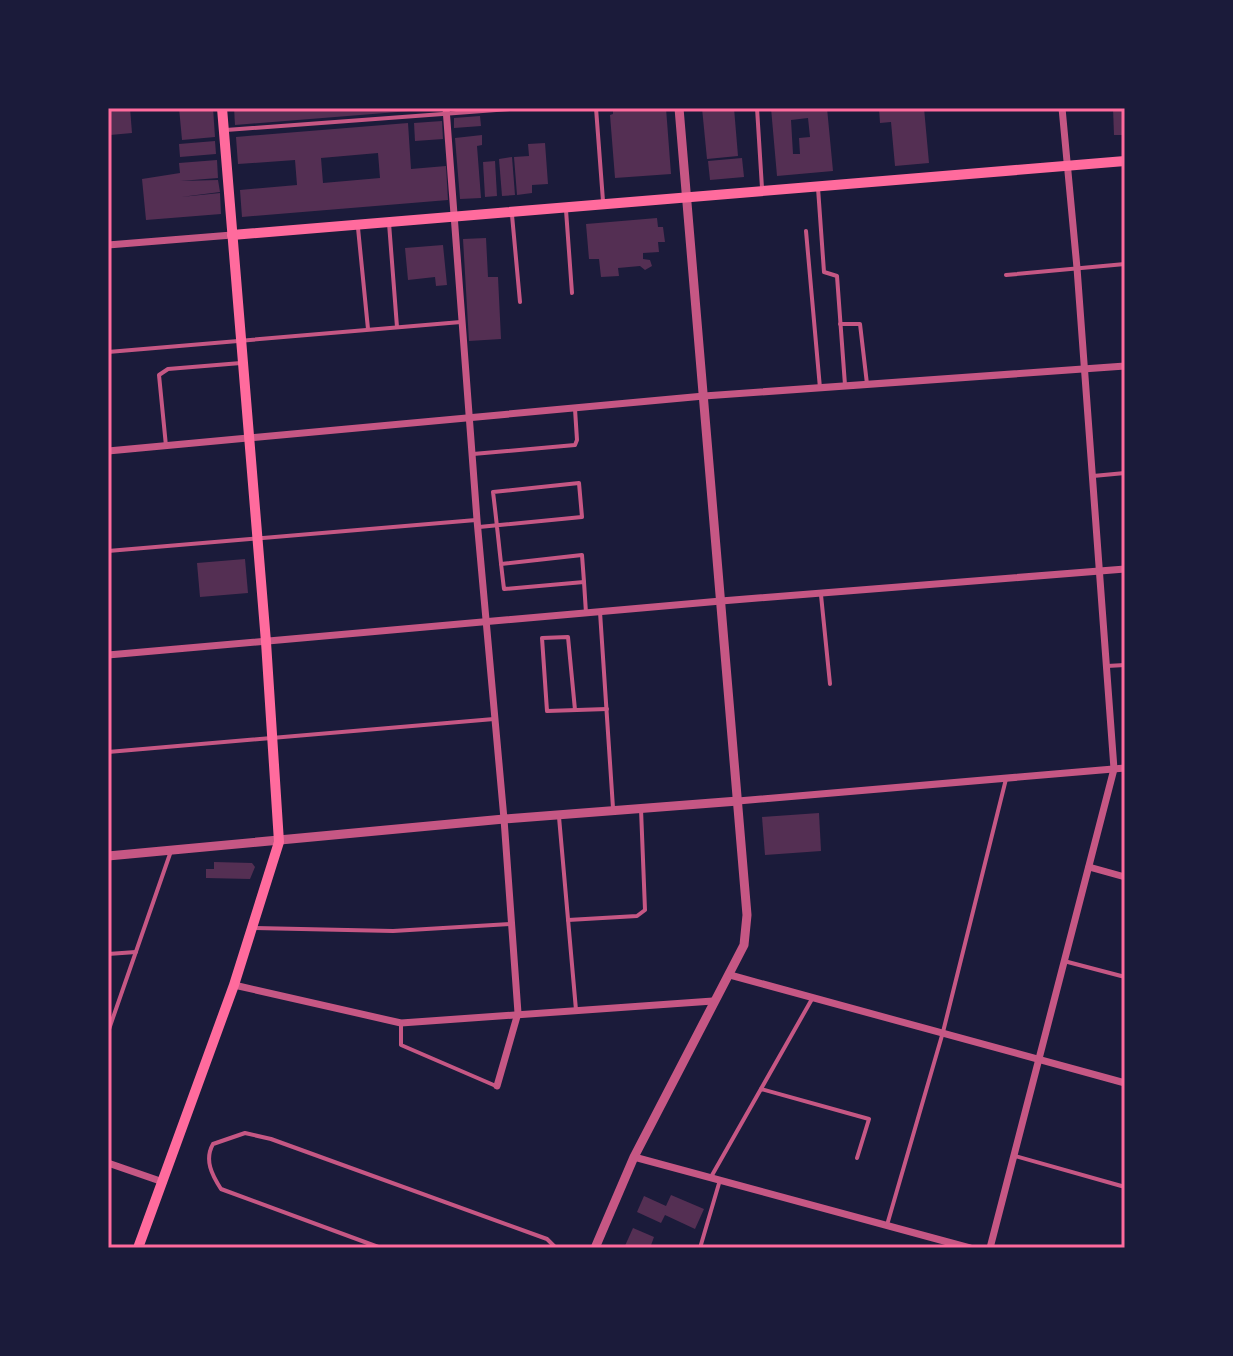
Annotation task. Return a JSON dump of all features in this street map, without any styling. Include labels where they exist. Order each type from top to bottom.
[{"type":"main road","points":[[138,1248],[234,985],[279,842],[266,642],[222,108]]},
{"type":"main road","points":[[232,235],[1125,161]]},
{"type":"street","points":[[595,1248],[634,1157],[744,945],[747,915],[679,108]]},
{"type":"street","points":[[990,1248],[1114,769],[1085,369],[1062,108]]},
{"type":"street","points":[[446,111],[518,1013],[497,1086]]},
{"type":"street","points":[[108,245],[232,235]]},
{"type":"street","points":[[108,451],[704,396],[1125,366]]},
{"type":"street","points":[[108,655],[1125,569]]},
{"type":"street","points":[[108,856],[504,819],[1125,768]]},
{"type":"street","points":[[1089,867],[1125,877]]},
{"type":"street","points":[[730,975],[1125,1083]]},
{"type":"street","points":[[234,985],[401,1023],[713,1001]]},
{"type":"street","points":[[634,1157],[970,1248]]},
{"type":"street","points":[[108,1163],[163,1182]]},
{"type":"lane","points":[[224,131],[446,111],[523,108]]},
{"type":"lane","points":[[596,108],[603,204]]},
{"type":"lane","points":[[757,108],[762,190]]},
{"type":"lane","points":[[817,186],[824,272],[837,276],[845,386]]},
{"type":"lane","points":[[566,207],[572,293]]},
{"type":"lane","points":[[512,212],[520,302]]},
{"type":"lane","points":[[389,223],[397,327]]},
{"type":"lane","points":[[358,226],[368,329]]},
{"type":"lane","points":[[806,231],[820,388]]},
{"type":"lane","points":[[1006,275],[1125,264]]},
{"type":"lane","points":[[108,352],[461,322]]},
{"type":"lane","points":[[840,324],[860,324],[867,384]]},
{"type":"lane","points":[[166,446],[159,375],[168,369],[243,363]]},
{"type":"lane","points":[[473,454],[575,445],[575,409]]},
{"type":"lane","points":[[1093,476],[1125,473]]},
{"type":"lane","points":[[108,551],[256,538],[477,524],[497,526],[582,517],[579,483],[493,492],[497,526],[501,564],[504,589],[584,582]]},
{"type":"lane","points":[[501,564],[582,555],[586,613]]},
{"type":"lane","points":[[821,593],[830,684]]},
{"type":"lane","points":[[600,612],[613,811]]},
{"type":"lane","points":[[575,710],[568,637],[542,638],[547,711],[607,709]]},
{"type":"lane","points":[[1107,666],[1125,665]]},
{"type":"lane","points":[[108,752],[494,719]]},
{"type":"lane","points":[[887,1225],[943,1032],[1006,778]]},
{"type":"lane","points":[[568,920],[637,916],[645,910],[641,809]]},
{"type":"lane","points":[[559,815],[576,1010]]},
{"type":"lane","points":[[108,1032],[171,851]]},
{"type":"lane","points":[[252,928],[393,931],[512,924]]},
{"type":"lane","points":[[108,954],[136,952]]},
{"type":"lane","points":[[1064,961],[1125,977]]},
{"type":"lane","points":[[711,1177],[812,999]]},
{"type":"lane","points":[[401,1023],[401,1045],[497,1086]]},
{"type":"lane","points":[[761,1089],[869,1119],[857,1158]]},
{"type":"lane","points":[[381,1248],[221,1189],[209,1164],[208,1153],[213,1144],[245,1133],[271,1139],[547,1239],[556,1248]]},
{"type":"lane","points":[[1013,1156],[1125,1187]]},
{"type":"lane","points":[[700,1248],[720,1180]]},
{"type":"building","points":[[108,108],[130,108],[132,133],[110,135]]},
{"type":"building","points":[[179,108],[213,108],[215,137],[182,140]]},
{"type":"building","points":[[234,108],[409,108],[410,111],[235,125]]},
{"type":"building","points":[[613,108],[666,108],[671,174],[615,178],[610,115]]},
{"type":"building","points":[[702,108],[734,108],[738,156],[707,159]]},
{"type":"building","points":[[771,108],[827,108],[833,171],[777,176]],"holes":[[[808,118],[810,137],[799,138],[800,154],[793,154],[791,120]]]},
{"type":"building","points":[[879,108],[924,108],[929,163],[895,166],[891,122],[880,123]]},
{"type":"building","points":[[1113,108],[1125,108],[1125,135],[1114,135]]},
{"type":"building","points":[[480,116],[481,126],[454,128],[454,118]]},
{"type":"building","points":[[442,121],[443,139],[415,141],[414,123]]},
{"type":"building","points":[[408,123],[411,169],[446,166],[448,200],[242,217],[240,190],[297,185],[295,160],[238,164],[236,137]],"holes":[[[378,153],[380,178],[323,183],[321,158]]]},
{"type":"building","points":[[482,135],[482,145],[477,146],[481,198],[460,199],[455,138]]},
{"type":"building","points":[[215,141],[216,154],[180,157],[179,144]]},
{"type":"building","points":[[545,143],[548,184],[532,185],[532,193],[517,195],[514,157],[529,156],[528,144]]},
{"type":"building","points":[[512,157],[515,195],[502,196],[499,159]]},
{"type":"building","points":[[742,158],[744,177],[710,180],[708,161]]},
{"type":"building","points":[[217,160],[218,178],[180,181],[218,180],[220,192],[181,197],[220,193],[221,214],[146,220],[142,179],[180,173],[179,163]]},
{"type":"building","points":[[495,161],[497,196],[485,197],[483,162]]},
{"type":"building","points":[[657,218],[658,227],[663,227],[665,242],[658,242],[659,252],[643,253],[643,259],[650,260],[652,266],[645,270],[640,266],[618,268],[619,276],[601,277],[599,259],[589,259],[586,224]]},
{"type":"building","points":[[486,238],[488,277],[498,277],[501,339],[469,341],[463,239]]},
{"type":"building","points":[[443,245],[447,285],[436,286],[435,277],[408,280],[405,248]]},
{"type":"building","points":[[245,559],[248,593],[200,597],[197,563]]},
{"type":"building","points":[[819,813],[821,851],[765,855],[762,817]]},
{"type":"building","points":[[214,862],[252,863],[255,867],[250,879],[206,878],[206,869],[214,869]]},
{"type":"building","points":[[671,1195],[704,1209],[695,1229],[665,1215],[661,1223],[637,1212],[644,1196],[666,1206]]},
{"type":"building","points":[[633,1228],[654,1237],[650,1248],[624,1248]]}]
